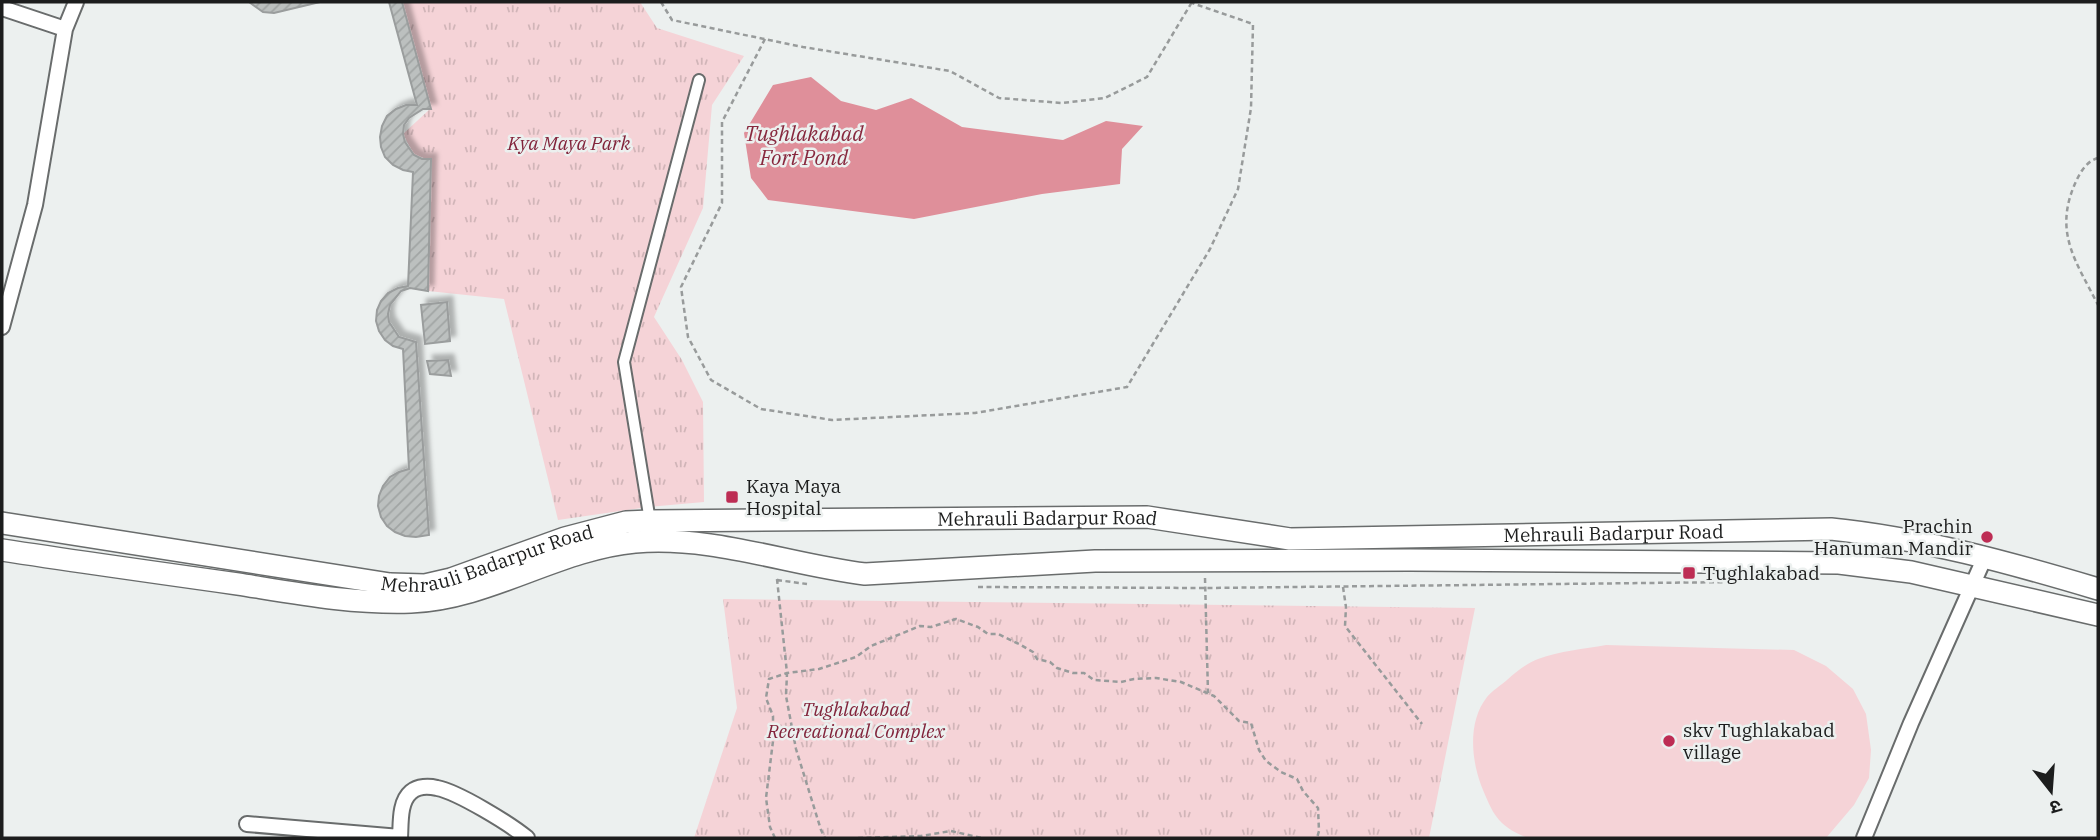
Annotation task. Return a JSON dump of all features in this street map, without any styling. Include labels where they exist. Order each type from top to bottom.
[{"type":"main road","name":"Mehrauli Badarpur Road","points":[[2,523],[390,584],[425,585],[451,579],[565,538],[626,522],[650,521],[1147,517],[1290,539],[1831,529],[1873,533],[2098,589]]},
{"type":"main road","name":"Mehrauli Badarpur Road","points":[[2,550],[350,601],[414,602],[476,590],[607,546],[635,542],[692,542],[831,570],[865,574],[1095,561],[1410,560],[1839,564],[1910,572],[2098,615]]},
{"type":"street","points":[[2,327],[35,205],[65,29],[76,2]]},
{"type":"street","points":[[2,8],[65,29]]},
{"type":"street","points":[[650,521],[624,362],[699,80]]},
{"type":"street","points":[[1864,838],[1984,559]]},
{"type":"street","points":[[247,824],[400,838],[405,801],[411,792],[421,787],[434,787],[446,790],[470,803],[527,838]]},
{"type":"path","points":[[661,2],[672,20],[950,71],[999,98],[1062,103],[1105,98],[1147,77],[1192,2],[1253,24],[1251,108],[1238,189],[1210,249],[1127,387],[975,413],[832,420],[761,409],[710,380],[688,337],[681,287],[722,203],[722,122],[765,39]]},
{"type":"path","points":[[2098,158],[2091,160],[2077,177],[2065,224],[2071,253],[2098,305]]},
{"type":"path","points":[[775,558],[787,673],[786,696],[796,749],[825,838]]},
{"type":"path","points":[[1205,560],[1208,693]]},
{"type":"path","points":[[777,580],[813,585]]},
{"type":"path","points":[[976,587],[1206,588],[1740,582]]},
{"type":"path","points":[[1343,587],[1345,626],[1422,724]]},
{"type":"path","points":[[775,838],[767,807],[773,741],[772,716],[766,698],[769,679],[856,657],[871,646],[920,626],[931,627],[957,619],[988,634],[998,634],[1021,645],[1033,652],[1037,659],[1050,662],[1057,668],[1084,673],[1094,680],[1170,680],[1214,696],[1239,721],[1251,723],[1259,750],[1266,761],[1297,779],[1303,791],[1318,808],[1317,838]]},
{"type":"path","points":[[858,838],[921,836],[951,831],[982,838]]},
{"type":"green space","name":"Kya Maya Park","points":[[402,2],[640,2],[657,28],[744,56],[712,105],[703,208],[654,317],[682,360],[703,402],[704,502],[558,520],[504,299],[428,291],[431,160],[414,155],[403,134],[431,108]]},
{"type":"green space","name":"Tughlakabad Recreational Complex","points":[[723,599],[1475,608],[1429,838],[694,838],[737,708]]},
{"type":"green space","name":"skv Tughlakabad village","points":[[1606,645],[1794,650],[1826,666],[1853,689],[1866,714],[1871,750],[1869,778],[1854,805],[1826,838],[1528,838],[1509,829],[1493,811],[1475,763],[1474,728],[1481,707],[1494,690],[1534,661],[1563,652]]},
{"type":"water","name":"Tughlakabad Fort Pond","points":[[811,77],[841,101],[876,110],[911,98],[962,127],[1063,140],[1106,121],[1143,126],[1122,149],[1120,184],[1042,194],[914,219],[768,200],[751,178],[744,133],[773,85]]},
{"type":"building","points":[[249,2],[320,2],[274,13],[263,12]]},
{"type":"building","points":[[389,2],[402,2],[431,109],[423,109],[409,118],[404,125],[403,134],[414,155],[431,159],[428,291],[410,288],[401,291],[390,305],[388,314],[389,322],[399,337],[416,342],[429,535],[416,537],[405,536],[387,526],[378,506],[383,486],[390,477],[409,469],[403,349],[385,340],[376,321],[377,310],[388,293],[408,286],[413,172],[393,165],[385,157],[380,137],[387,116],[406,105],[417,105]]},
{"type":"building","points":[[447,302],[450,341],[425,344],[421,305]]},
{"type":"building","points":[[448,360],[451,376],[430,374],[427,361]]},
{"type":"place","name":"Kaya Maya Hospital","points":[[732,497]]},
{"type":"place","name":"Prachin Hanuman Mandir","points":[[1987,537]]},
{"type":"place","name":"Tughlakabad","points":[[1689,573]]},
{"type":"place","name":"skv Tughlakabad village","points":[[1669,741]]}]
